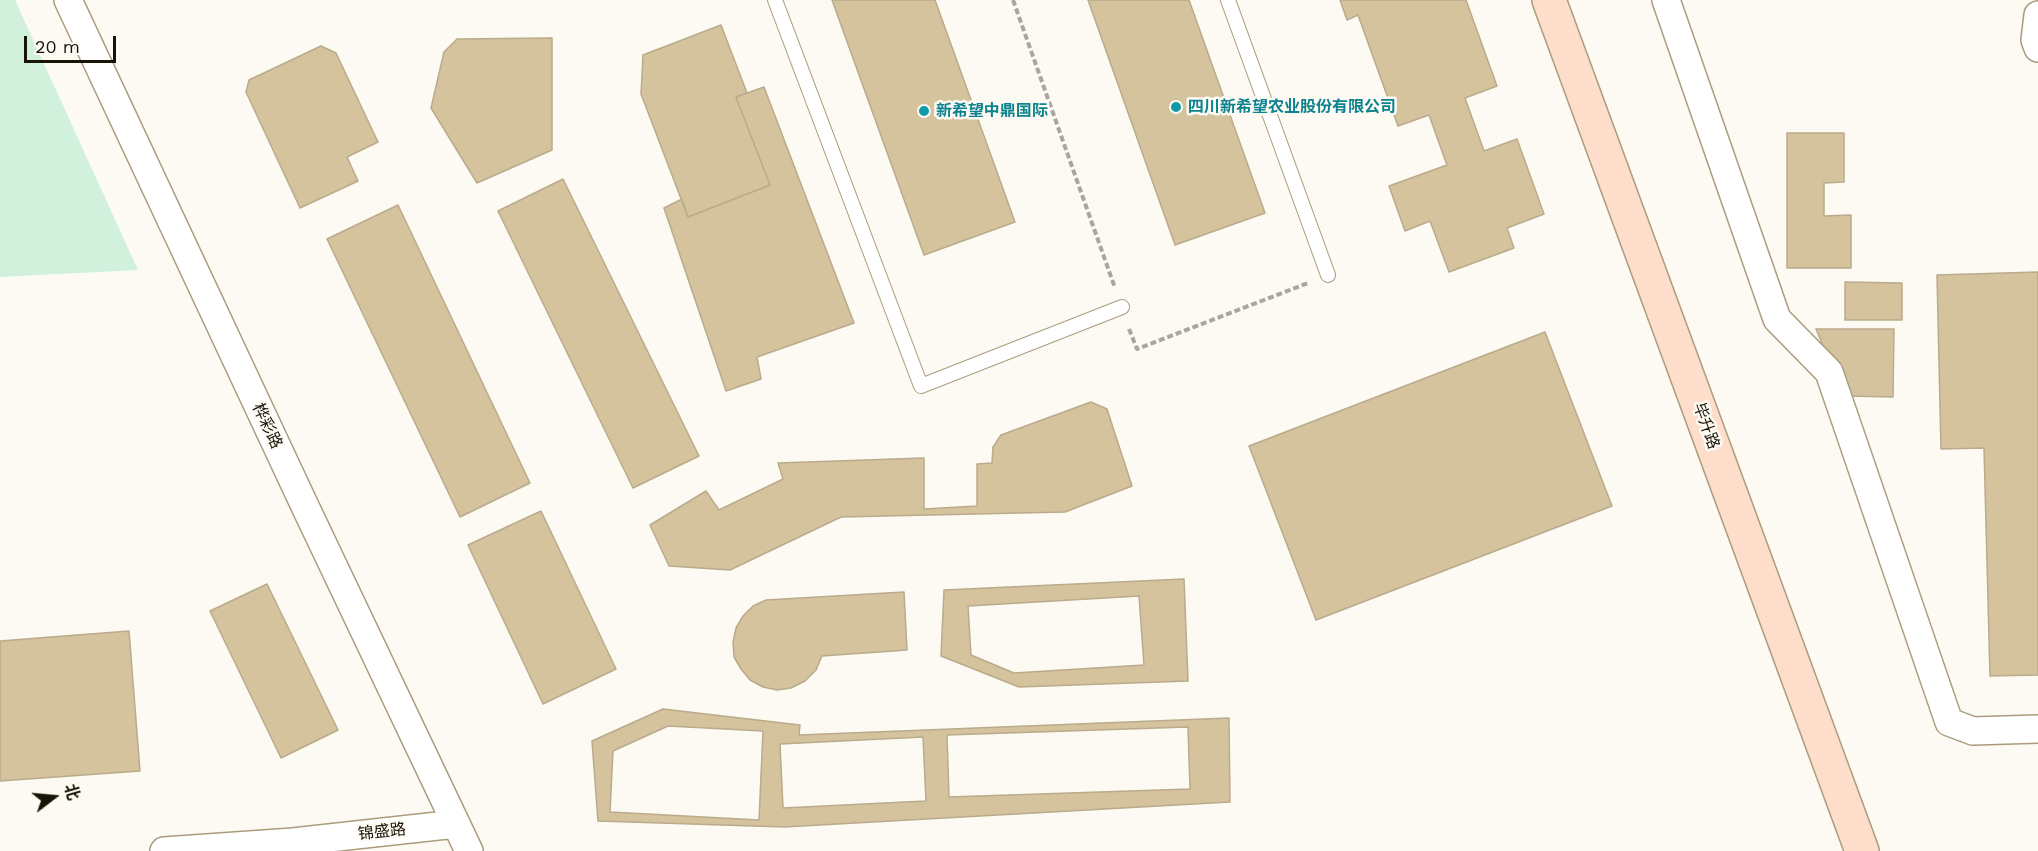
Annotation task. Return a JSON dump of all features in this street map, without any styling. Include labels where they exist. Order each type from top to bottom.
[{"type":"street","name":"桦彩路","points":[[68,0],[469,851]]},
{"type":"street","name":"毕升路","points":[[1549,0],[1862,851]]},
{"type":"street","points":[[1666,0],[1777,319],[1829,372],[1949,722],[1972,731],[2038,729]]},
{"type":"street","points":[[2038,15],[2035,40],[2038,48]]},
{"type":"street","name":"锦盛路","points":[[164,851],[293,842],[456,824]]},
{"type":"lane","points":[[775,0],[921,387],[1122,308]]},
{"type":"lane","points":[[1228,0],[1328,275]]},
{"type":"path","points":[[1013,0],[1137,349],[1328,275]]},
{"type":"green space","points":[[0,0],[15,0],[138,270],[0,277]]},
{"type":"building","name":"新希望中鼎国际","points":[[832,0],[935,0],[1015,222],[924,255]]},
{"type":"building","name":"四川新希望农业股份有限公司","points":[[1088,0],[1189,0],[1265,213],[1175,245]]},
{"type":"building","points":[[1340,0],[1466,0],[1497,86],[1465,98],[1484,151],[1517,139],[1544,214],[1507,228],[1514,248],[1449,272],[1430,221],[1405,231],[1389,186],[1447,165],[1429,115],[1398,126],[1358,15],[1347,20]]},
{"type":"building","points":[[721,25],[747,93],[736,97],[770,185],[688,217],[641,94],[643,55]]},
{"type":"building","points":[[552,38],[552,150],[477,183],[431,108],[444,52],[457,39]]},
{"type":"building","points":[[321,46],[336,53],[378,142],[347,157],[358,181],[300,208],[246,92],[249,80]]},
{"type":"building","points":[[764,87],[854,323],[757,357],[761,379],[726,391],[664,208],[682,199],[688,217],[770,185],[736,97]]},
{"type":"building","points":[[1787,133],[1844,133],[1844,182],[1824,183],[1824,216],[1851,215],[1851,268],[1787,268]]},
{"type":"building","points":[[563,179],[699,456],[633,488],[498,211]]},
{"type":"building","points":[[398,205],[530,483],[460,517],[327,239]]},
{"type":"building","points":[[2038,272],[2038,675],[1990,676],[1984,448],[1941,449],[1937,275]]},
{"type":"building","points":[[1845,282],[1902,283],[1902,320],[1845,320]]},
{"type":"building","points":[[1816,329],[1894,329],[1893,397],[1844,396]]},
{"type":"building","points":[[1545,332],[1612,506],[1316,620],[1249,446]]},
{"type":"building","points":[[1091,402],[1107,409],[1132,486],[1065,512],[841,517],[730,570],[669,566],[650,525],[706,491],[719,510],[783,479],[778,463],[924,458],[924,509],[977,506],[977,464],[992,463],[993,447],[1001,435]]},
{"type":"building","points":[[541,511],[616,669],[543,704],[468,545]]},
{"type":"building","points":[[1184,579],[1188,681],[1019,687],[941,656],[944,590]]},
{"type":"building","points":[[267,584],[338,730],[281,758],[210,611]]},
{"type":"building","points":[[904,592],[907,650],[822,656],[816,670],[805,681],[791,688],[777,690],[763,687],[750,680],[734,657],[733,642],[736,628],[753,606],[766,600]]},
{"type":"building","points":[[1139,596],[1144,665],[1014,673],[971,655],[968,606]]},
{"type":"building","points":[[129,631],[140,771],[0,781],[0,641]]},
{"type":"building","points":[[663,709],[800,725],[799,735],[1229,718],[1230,802],[784,827],[598,821],[592,741]]},
{"type":"building","points":[[668,726],[763,731],[759,820],[610,812],[613,751]]},
{"type":"building","points":[[1188,727],[1190,789],[949,797],[947,735]]},
{"type":"building","points":[[923,737],[926,801],[783,808],[780,744]]},
{"type":"place","name":"四川新希望农业股份有限公司","points":[[1176,107]]},
{"type":"place","name":"新希望中鼎国际","points":[[924,111]]}]
